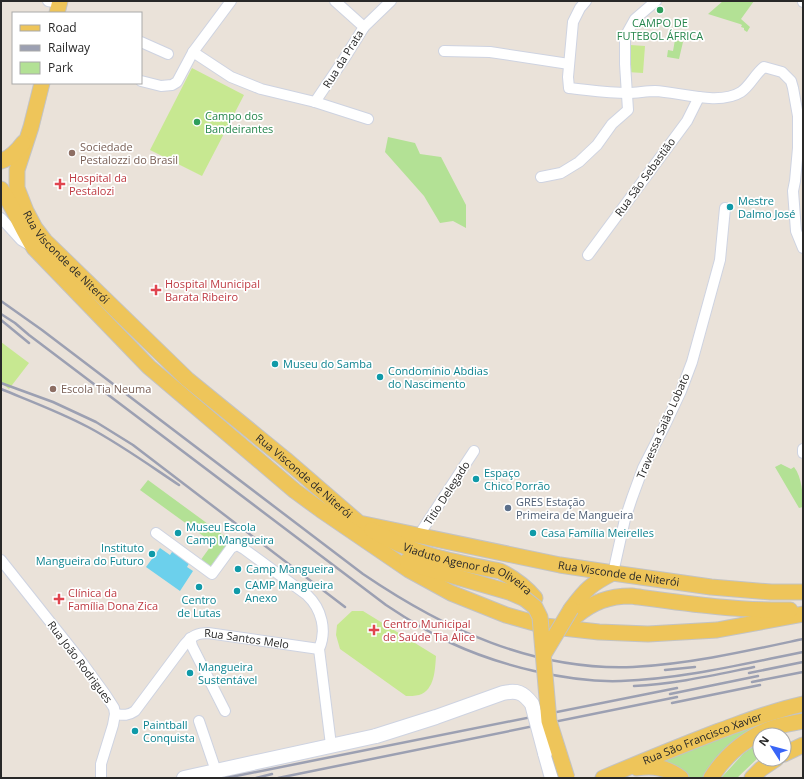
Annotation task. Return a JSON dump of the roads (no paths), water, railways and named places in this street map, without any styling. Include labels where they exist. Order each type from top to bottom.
[{"type":"main road","points":[[1,161],[8,159],[17,151],[27,136],[31,128],[42,84]]},
{"type":"main road","name":"Rua Visconde de Niterói","points":[[31,128],[17,170],[17,188],[26,211],[35,228],[45,241],[179,371],[359,522],[560,565],[711,587],[771,592],[803,592]]},
{"type":"main road","name":"Rua Visconde de Niterói","points":[[1,189],[10,202],[24,232],[34,248],[149,367],[296,491],[427,582],[451,594],[506,615],[544,626],[599,632],[648,634],[716,630],[803,614]]},
{"type":"main road","points":[[149,367],[161,354]]},
{"type":"main road","points":[[166,382],[179,371]]},
{"type":"main road","name":"Viaduto Agenor de Oliveira","points":[[359,522],[380,535],[426,555],[500,571],[524,585],[542,606],[547,619],[549,636],[546,654]]},
{"type":"main road","name":"Viaduto Agenor de Oliveira","points":[[380,550],[422,567],[509,592],[525,599],[535,607],[540,617],[546,654],[552,715],[568,778]]},
{"type":"main road","points":[[546,654],[571,609],[588,587],[613,573]]},
{"type":"main road","points":[[546,654],[566,627],[580,612],[594,603],[606,598],[631,596],[716,607],[803,610]]},
{"type":"main road","points":[[184,778],[376,736],[436,717],[503,693],[513,691],[528,698],[532,704],[552,778]]},
{"type":"main road","name":"Rua São Francisco Xavier","points":[[603,778],[705,736],[754,718],[803,704]]},
{"type":"main road","points":[[711,778],[724,760],[749,740],[762,732],[776,727],[803,721]]},
{"type":"main road","points":[[792,750],[803,745]]},
{"type":"main road","points":[[622,770],[640,767],[655,767],[674,773],[681,778]]},
{"type":"main road","points":[[752,778],[764,767]]},
{"type":"street","points":[[142,81],[161,86],[172,85],[177,82],[193,52],[231,1]]},
{"type":"street","points":[[335,1],[364,27]]},
{"type":"street","name":"Rua da Prata","points":[[315,102],[364,27],[391,1]]},
{"type":"street","points":[[586,1],[580,8],[573,22],[568,77],[569,88],[628,93],[656,91],[717,98],[740,92],[764,67],[782,72],[791,81],[798,116],[796,181],[793,190],[794,204],[796,231],[803,248]]},
{"type":"street","points":[[541,177],[561,173],[579,162],[598,145],[612,124],[628,110],[625,37],[635,19],[656,1]]},
{"type":"street","points":[[142,42],[168,54]]},
{"type":"street","points":[[444,51],[490,52],[569,64]]},
{"type":"street","points":[[193,52],[231,77],[261,89],[315,102],[368,119]]},
{"type":"street","name":"Rua São Sebastião","points":[[588,255],[687,121],[699,97]]},
{"type":"street","name":"Travessa Saião Lobato","points":[[613,573],[625,520],[643,468],[681,391],[692,362],[720,260],[725,208]]},
{"type":"street","points":[[1,218],[21,240],[34,248]]},
{"type":"street","points":[[803,449],[803,454]]},
{"type":"street","name":"Titio Delegado","points":[[419,535],[474,451]]},
{"type":"street","points":[[156,532],[212,574],[231,548],[237,545],[307,595],[314,602],[319,610],[324,634],[323,641],[319,649],[331,745]]},
{"type":"street","name":"Rua João Rodrigues","points":[[1,560],[78,657],[114,708],[115,714],[101,764],[101,778]]},
{"type":"street","name":"Rua Santos Melo","points":[[115,714],[125,715],[135,711],[190,638],[200,633],[319,649]]},
{"type":"street","points":[[190,638],[192,646],[226,711]]},
{"type":"street","points":[[199,721],[216,771]]},
{"type":"water","points":[[160,548],[170,555],[174,549],[191,560],[187,567],[193,571],[180,591],[146,567]]},
{"type":"railway","points":[[1,301],[42,330],[363,574],[425,612],[458,629],[491,643],[525,654],[560,662],[596,666],[633,667],[676,663],[803,639]]},
{"type":"railway","points":[[1,314],[15,323],[386,605],[451,643],[490,658],[534,671],[557,676],[601,681],[644,680],[690,674],[803,652]]},
{"type":"railway","points":[[1,320],[29,343]]},
{"type":"railway","points":[[1,383],[53,402],[96,422],[133,445],[345,607]]},
{"type":"railway","points":[[1,389],[88,427],[179,485]]},
{"type":"railway","points":[[749,673],[803,662]]},
{"type":"railway","points":[[665,670],[695,667]]},
{"type":"railway","points":[[634,686],[679,681],[754,667]]},
{"type":"railway","points":[[752,682],[803,672]]},
{"type":"railway","points":[[670,694],[758,676]]},
{"type":"railway","points":[[672,703],[760,685]]},
{"type":"railway","points":[[226,778],[677,688]]},
{"type":"railway","points":[[278,778],[677,697]]},
{"type":"railway","points":[[256,778],[272,774]]},
{"type":"place","name":"CAMPO DE FUTEBOL ÁFRICA","points":[[660,10]]},
{"type":"place","name":"Campo dos Bandeirantes","points":[[197,122]]},
{"type":"place","name":"Sociedade Pestalozzi do Brasil","points":[[72,153]]},
{"type":"place","name":"Hospital da Pestalozi","points":[[60,184]]},
{"type":"place","name":"Mestre Dalmo José","points":[[730,207]]},
{"type":"place","name":"Hospital Municipal Barata Ribeiro","points":[[156,290]]},
{"type":"place","name":"Museu do Samba","points":[[275,364]]},
{"type":"place","name":"Condomínio Abdias do Nascimento","points":[[380,377]]},
{"type":"place","name":"Escola Tia Neuma","points":[[53,389]]},
{"type":"place","name":"Espaço Chico Porrão","points":[[476,479]]},
{"type":"place","name":"GRES Estação Primeira de Mangueira","points":[[508,508]]},
{"type":"place","name":"Museu Escola Camp Mangueira","points":[[178,533]]},
{"type":"place","name":"Casa Família Meirelles","points":[[533,533]]},
{"type":"place","name":"Instituto Mangueira do Futuro","points":[[152,554]]},
{"type":"place","name":"Camp Mangueira","points":[[238,569]]},
{"type":"place","name":"Centro de Lutas","points":[[199,587]]},
{"type":"place","name":"CAMP Mangueira Anexo","points":[[237,591]]},
{"type":"place","name":"Clínica da Família Dona Zica","points":[[59,599]]},
{"type":"place","name":"Centro Municipal de Saúde Tia Alice","points":[[374,630]]},
{"type":"place","name":"Mangueira Sustentável","points":[[190,673]]},
{"type":"place","name":"Paintball Conquista","points":[[135,731]]}]
